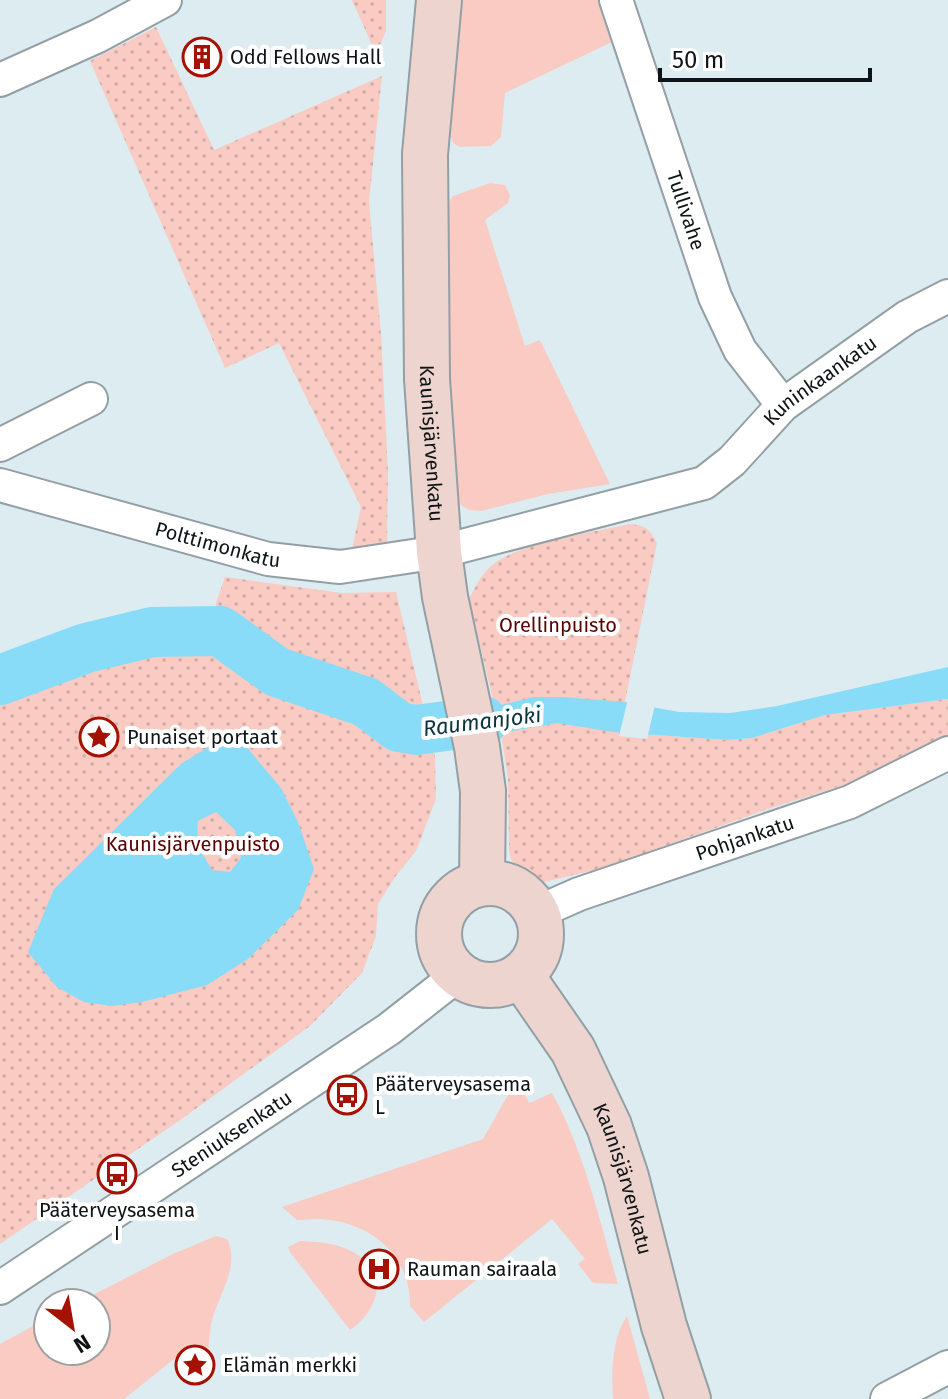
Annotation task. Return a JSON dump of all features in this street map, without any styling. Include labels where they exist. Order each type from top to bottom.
[{"type":"main road","name":"Kaunisjärvenkatu","points":[[439,0],[424,174],[427,379],[439,552],[483,791],[482,883]]},
{"type":"main road","points":[[496,882],[513,887],[529,900],[536,913],[540,921],[541,939],[533,962],[521,975],[509,981],[481,984],[459,974],[442,953],[440,922],[453,897],[465,889],[496,882]]},
{"type":"main road","name":"Kaunisjärvenkatu","points":[[521,975],[573,1050],[609,1126],[626,1177],[664,1326],[688,1399]]},
{"type":"street","points":[[0,80],[98,36],[165,0]]},
{"type":"street","name":"Tullivahe","points":[[616,0],[715,297],[740,350],[783,405]]},
{"type":"street","name":"Kuninkaankatu","points":[[704,483],[732,461],[783,405],[907,317],[948,296]]},
{"type":"street","points":[[0,445],[91,399]]},
{"type":"street","name":"Polttimonkatu","points":[[0,485],[268,559],[340,567],[439,552],[704,483]]},
{"type":"street","name":"Pohjankatu","points":[[536,913],[579,894],[850,802],[948,753]]},
{"type":"street","name":"Steniuksenkatu","points":[[0,1288],[389,1029],[459,974]]},
{"type":"street","points":[[887,1399],[948,1367]]},
{"type":"green space","points":[[352,0],[386,0],[386,31],[376,54]]},
{"type":"green space","points":[[460,0],[599,0],[612,42],[505,93],[501,137],[491,146],[460,147],[453,143],[451,137]]},
{"type":"green space","points":[[156,27],[214,150],[382,76],[369,202],[381,334],[388,472],[387,549],[351,554],[361,507],[279,343],[225,368],[90,61]]},
{"type":"green space","points":[[490,183],[505,185],[510,195],[508,203],[485,220],[525,346],[540,340],[610,484],[548,494],[481,511],[469,510],[459,504],[455,495],[446,410],[446,205],[453,196]]},
{"type":"green space","name":"Orellinpuisto","points":[[629,524],[646,529],[657,543],[625,702],[614,732],[727,740],[752,738],[825,715],[948,699],[948,735],[885,772],[768,809],[603,868],[544,882],[519,874],[509,849],[508,779],[501,733],[469,599],[486,571],[508,556],[540,544]]},
{"type":"green space","name":"Kaunisjärvenpuisto","points":[[225,577],[342,593],[396,592],[435,756],[436,799],[416,851],[378,904],[376,936],[362,973],[310,1026],[0,1244],[0,690],[136,645],[216,650],[216,603]]},
{"type":"green space","points":[[517,1079],[529,1103],[552,1093],[564,1116],[590,1187],[618,1284],[593,1283],[578,1264],[585,1259],[552,1219],[424,1322],[410,1306],[409,1289],[397,1259],[375,1237],[346,1223],[325,1219],[297,1220],[282,1207],[483,1139]]},
{"type":"green space","points":[[216,1236],[227,1239],[231,1250],[230,1271],[211,1324],[208,1381],[184,1351],[124,1399],[0,1399],[0,1344],[32,1327],[32,1367],[112,1367],[112,1287],[108,1287]]},
{"type":"green space","points":[[300,1241],[328,1243],[344,1248],[359,1255],[375,1275],[377,1286],[370,1309],[350,1330],[290,1252],[288,1247]]},
{"type":"green space","points":[[627,1316],[650,1399],[613,1399],[614,1356],[618,1335]]},
{"type":"water","points":[[948,667],[948,699],[825,715],[752,738],[727,740],[613,732],[557,723],[501,733],[438,739],[416,730],[446,713],[493,707],[534,697],[625,702],[679,712],[730,713],[777,706]]},
{"type":"water","points":[[239,738],[281,788],[298,822],[314,869],[298,910],[248,959],[207,985],[142,1002],[112,1006],[84,1002],[57,987],[28,952],[54,889],[182,763],[212,745]],"holes":[[[216,812],[235,830],[241,858],[230,872],[212,870],[197,845],[198,821]]]},
{"type":"pier","points":[[628,699],[655,705],[647,739],[619,736]]},
{"type":"pier","points":[[488,704],[496,738],[435,742],[430,718],[445,709]]},
{"type":"waterway","name":"Raumanjoki","points":[[0,680],[86,648],[152,632],[220,631],[277,672],[366,702],[399,727],[416,730],[483,721]]},
{"type":"place","name":"Odd Fellows Hall","points":[[202,57]]},
{"type":"place","name":"Punaiset portaat","points":[[99,737]]},
{"type":"place","name":"Pääterveysasema L","points":[[347,1095]]},
{"type":"place","name":"Pääterveysasema I","points":[[117,1174]]},
{"type":"place","name":"Rauman sairaala","points":[[379,1269]]},
{"type":"place","name":"Elämän merkki","points":[[195,1365]]}]
